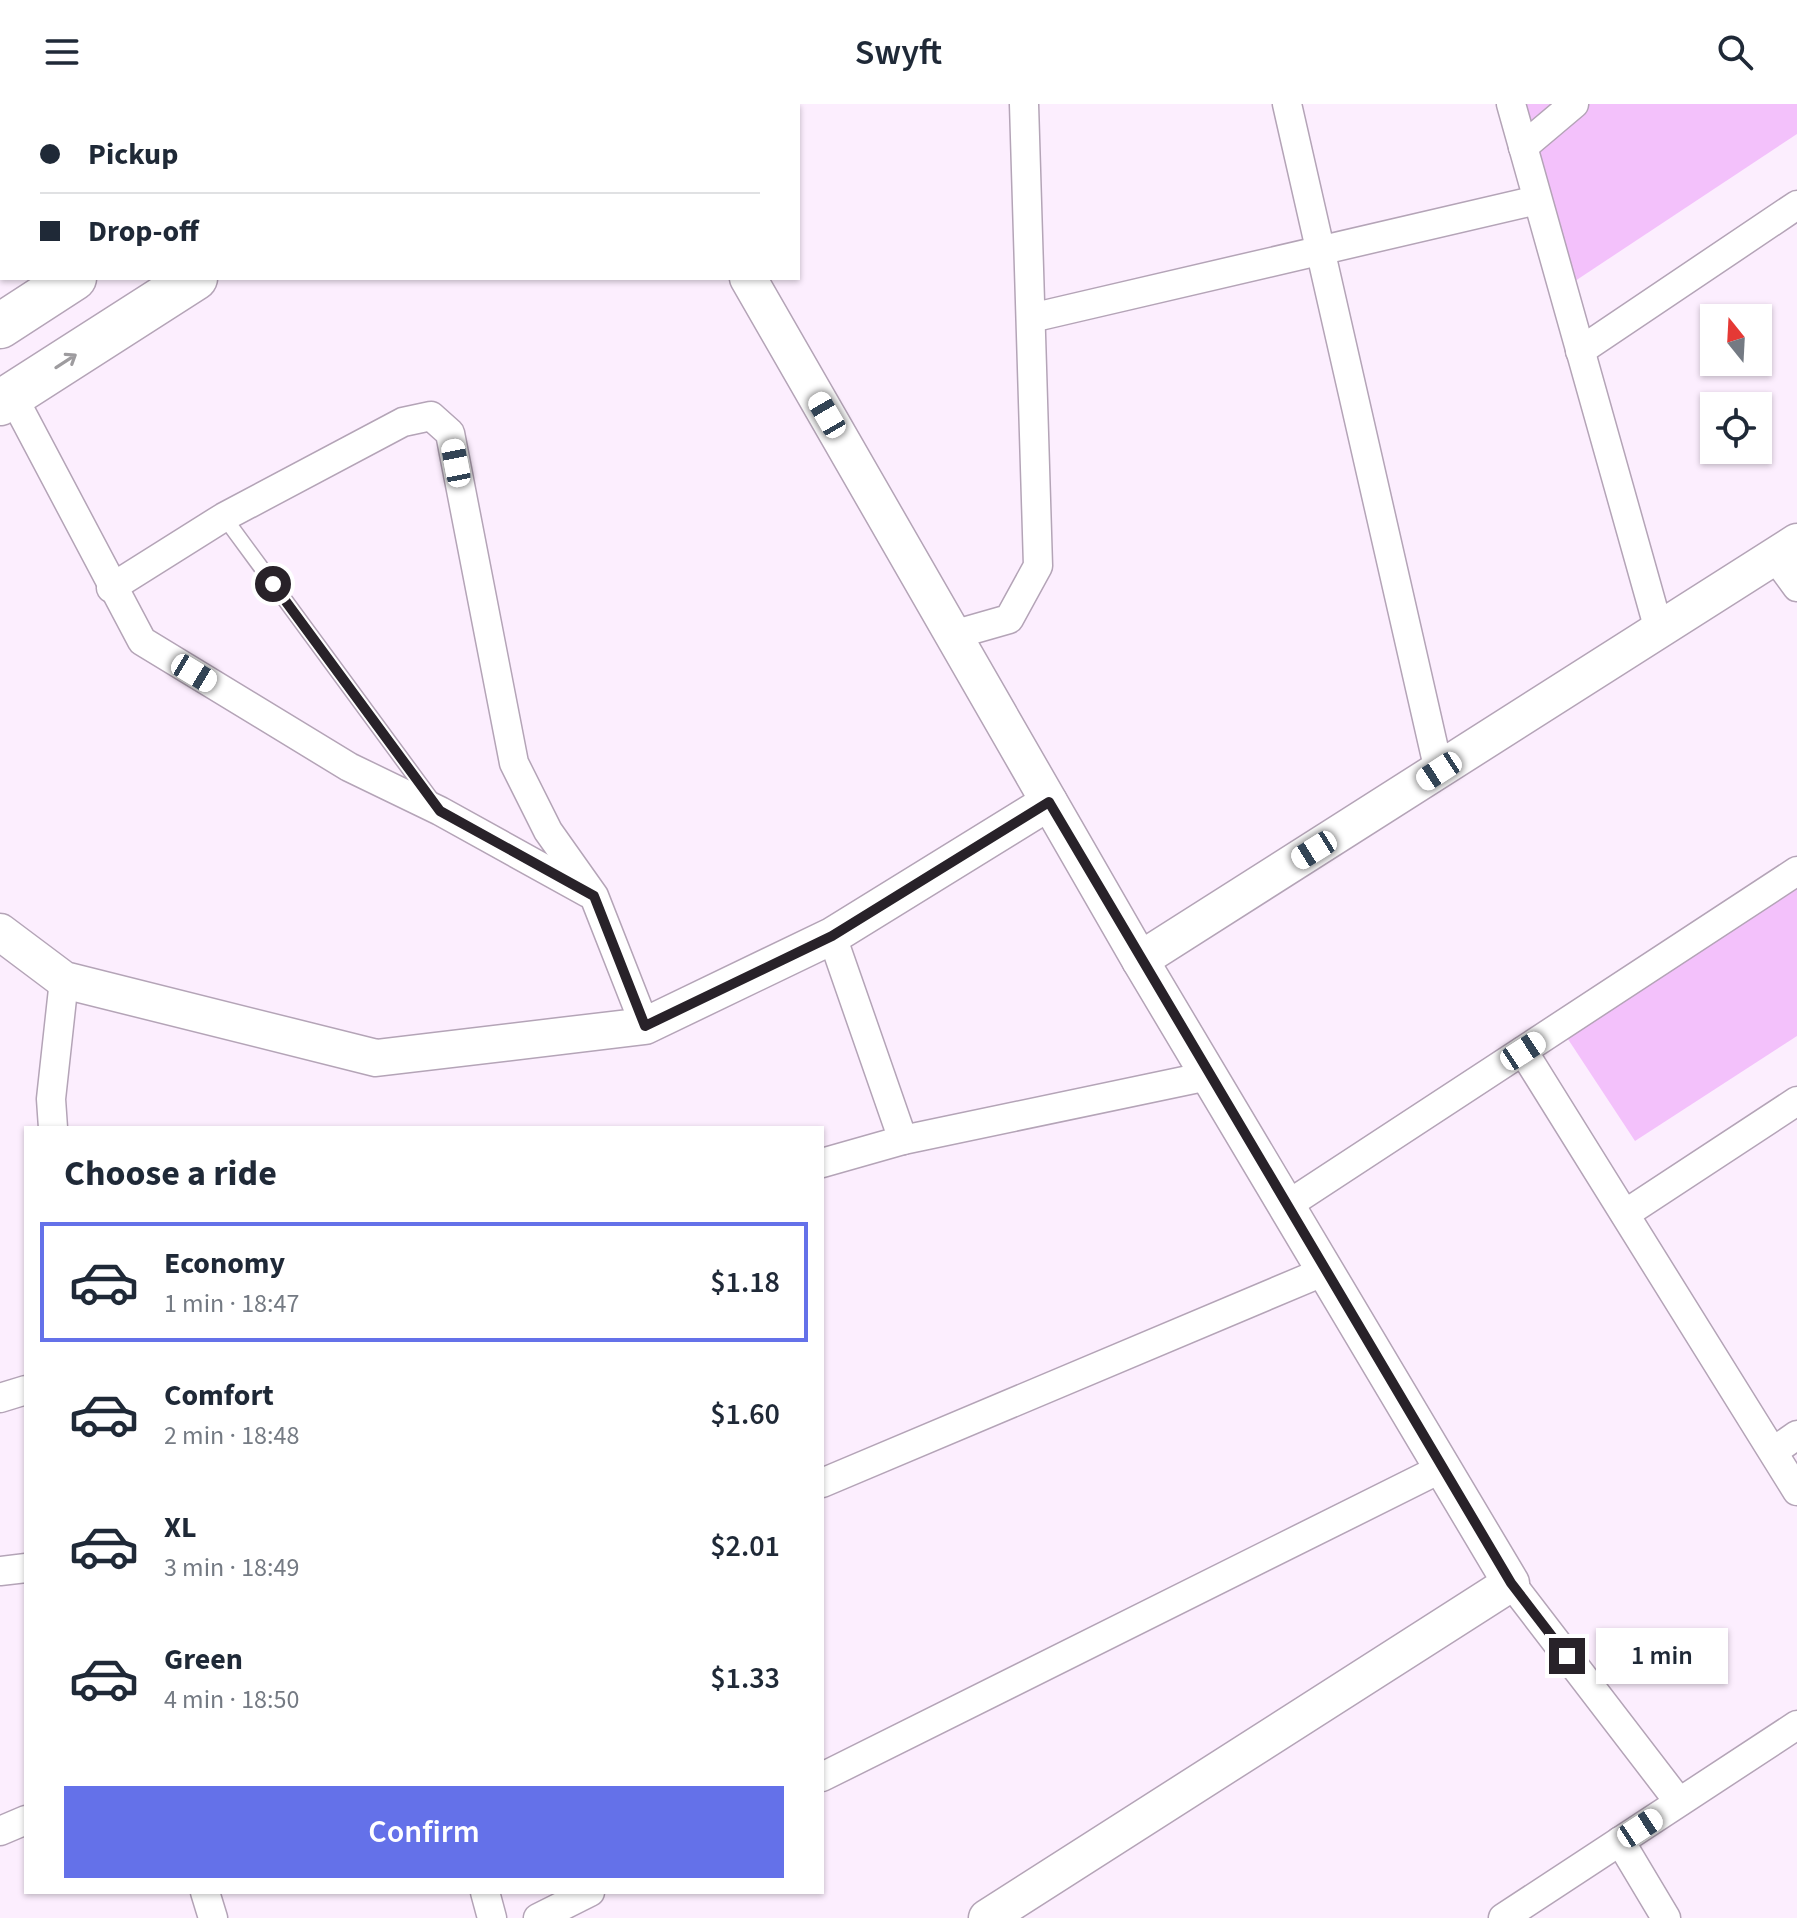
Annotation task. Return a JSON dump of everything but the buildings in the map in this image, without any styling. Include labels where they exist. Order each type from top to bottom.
[{"type":"main road","points":[[0,326],[71,280]]},
{"type":"main road","points":[[6,399],[192,280]]},
{"type":"street","points":[[953,635],[1009,619],[1038,566],[1024,104]]},
{"type":"street","points":[[1287,104],[1439,771]]},
{"type":"street","points":[[1511,104],[1659,630]]},
{"type":"street","points":[[1523,147],[1574,104]]},
{"type":"street","points":[[1031,318],[1537,200]]},
{"type":"street","points":[[1580,351],[1797,205]]},
{"type":"street","points":[[749,280],[1140,960],[1511,1583],[1679,1802]]},
{"type":"street","points":[[6,399],[142,641],[349,767],[440,811],[594,896]]},
{"type":"street","points":[[111,588],[224,517],[403,422],[431,416],[450,433],[514,763],[548,831],[594,896],[645,1026]]},
{"type":"street","points":[[1140,960],[1786,550],[1797,587]]},
{"type":"street","points":[[0,932],[64,980],[376,1058],[645,1026],[832,936],[1049,802]]},
{"type":"street","points":[[1286,1206],[1797,871]]},
{"type":"street","points":[[832,936],[903,1140]]},
{"type":"street","points":[[53,1126],[51,1099],[64,980]]},
{"type":"street","points":[[1523,1051],[1625,1214],[1786,1443],[1797,1491]]},
{"type":"street","points":[[824,1162],[903,1140],[1208,1076]]},
{"type":"street","points":[[1625,1214],[1797,1101]]},
{"type":"street","points":[[824,1482],[1325,1271]]},
{"type":"street","points":[[0,1398],[24,1391]]},
{"type":"street","points":[[824,1776],[1442,1468]]},
{"type":"street","points":[[0,1571],[24,1568]]},
{"type":"street","points":[[987,1918],[1511,1583]]},
{"type":"street","points":[[1503,1918],[1797,1725]]},
{"type":"street","points":[[0,1831],[24,1821]]},
{"type":"street","points":[[1620,1841],[1666,1918]]},
{"type":"street","points":[[206,1894],[213,1918]]},
{"type":"street","points":[[486,1894],[492,1918]]},
{"type":"street","points":[[538,1918],[586,1894]]},
{"type":"lane","points":[[224,517],[440,811]]},
{"type":"shaded area","points":[[1520,104],[1797,104],[1797,134],[1563,289]]},
{"type":"shaded area","points":[[1797,871],[1797,1036],[1635,1141],[1560,1027]]},
{"type":"route","points":[[273,584],[440,811],[594,896],[645,1026],[832,936],[1049,802],[1511,1583],[1567,1656]]}]
